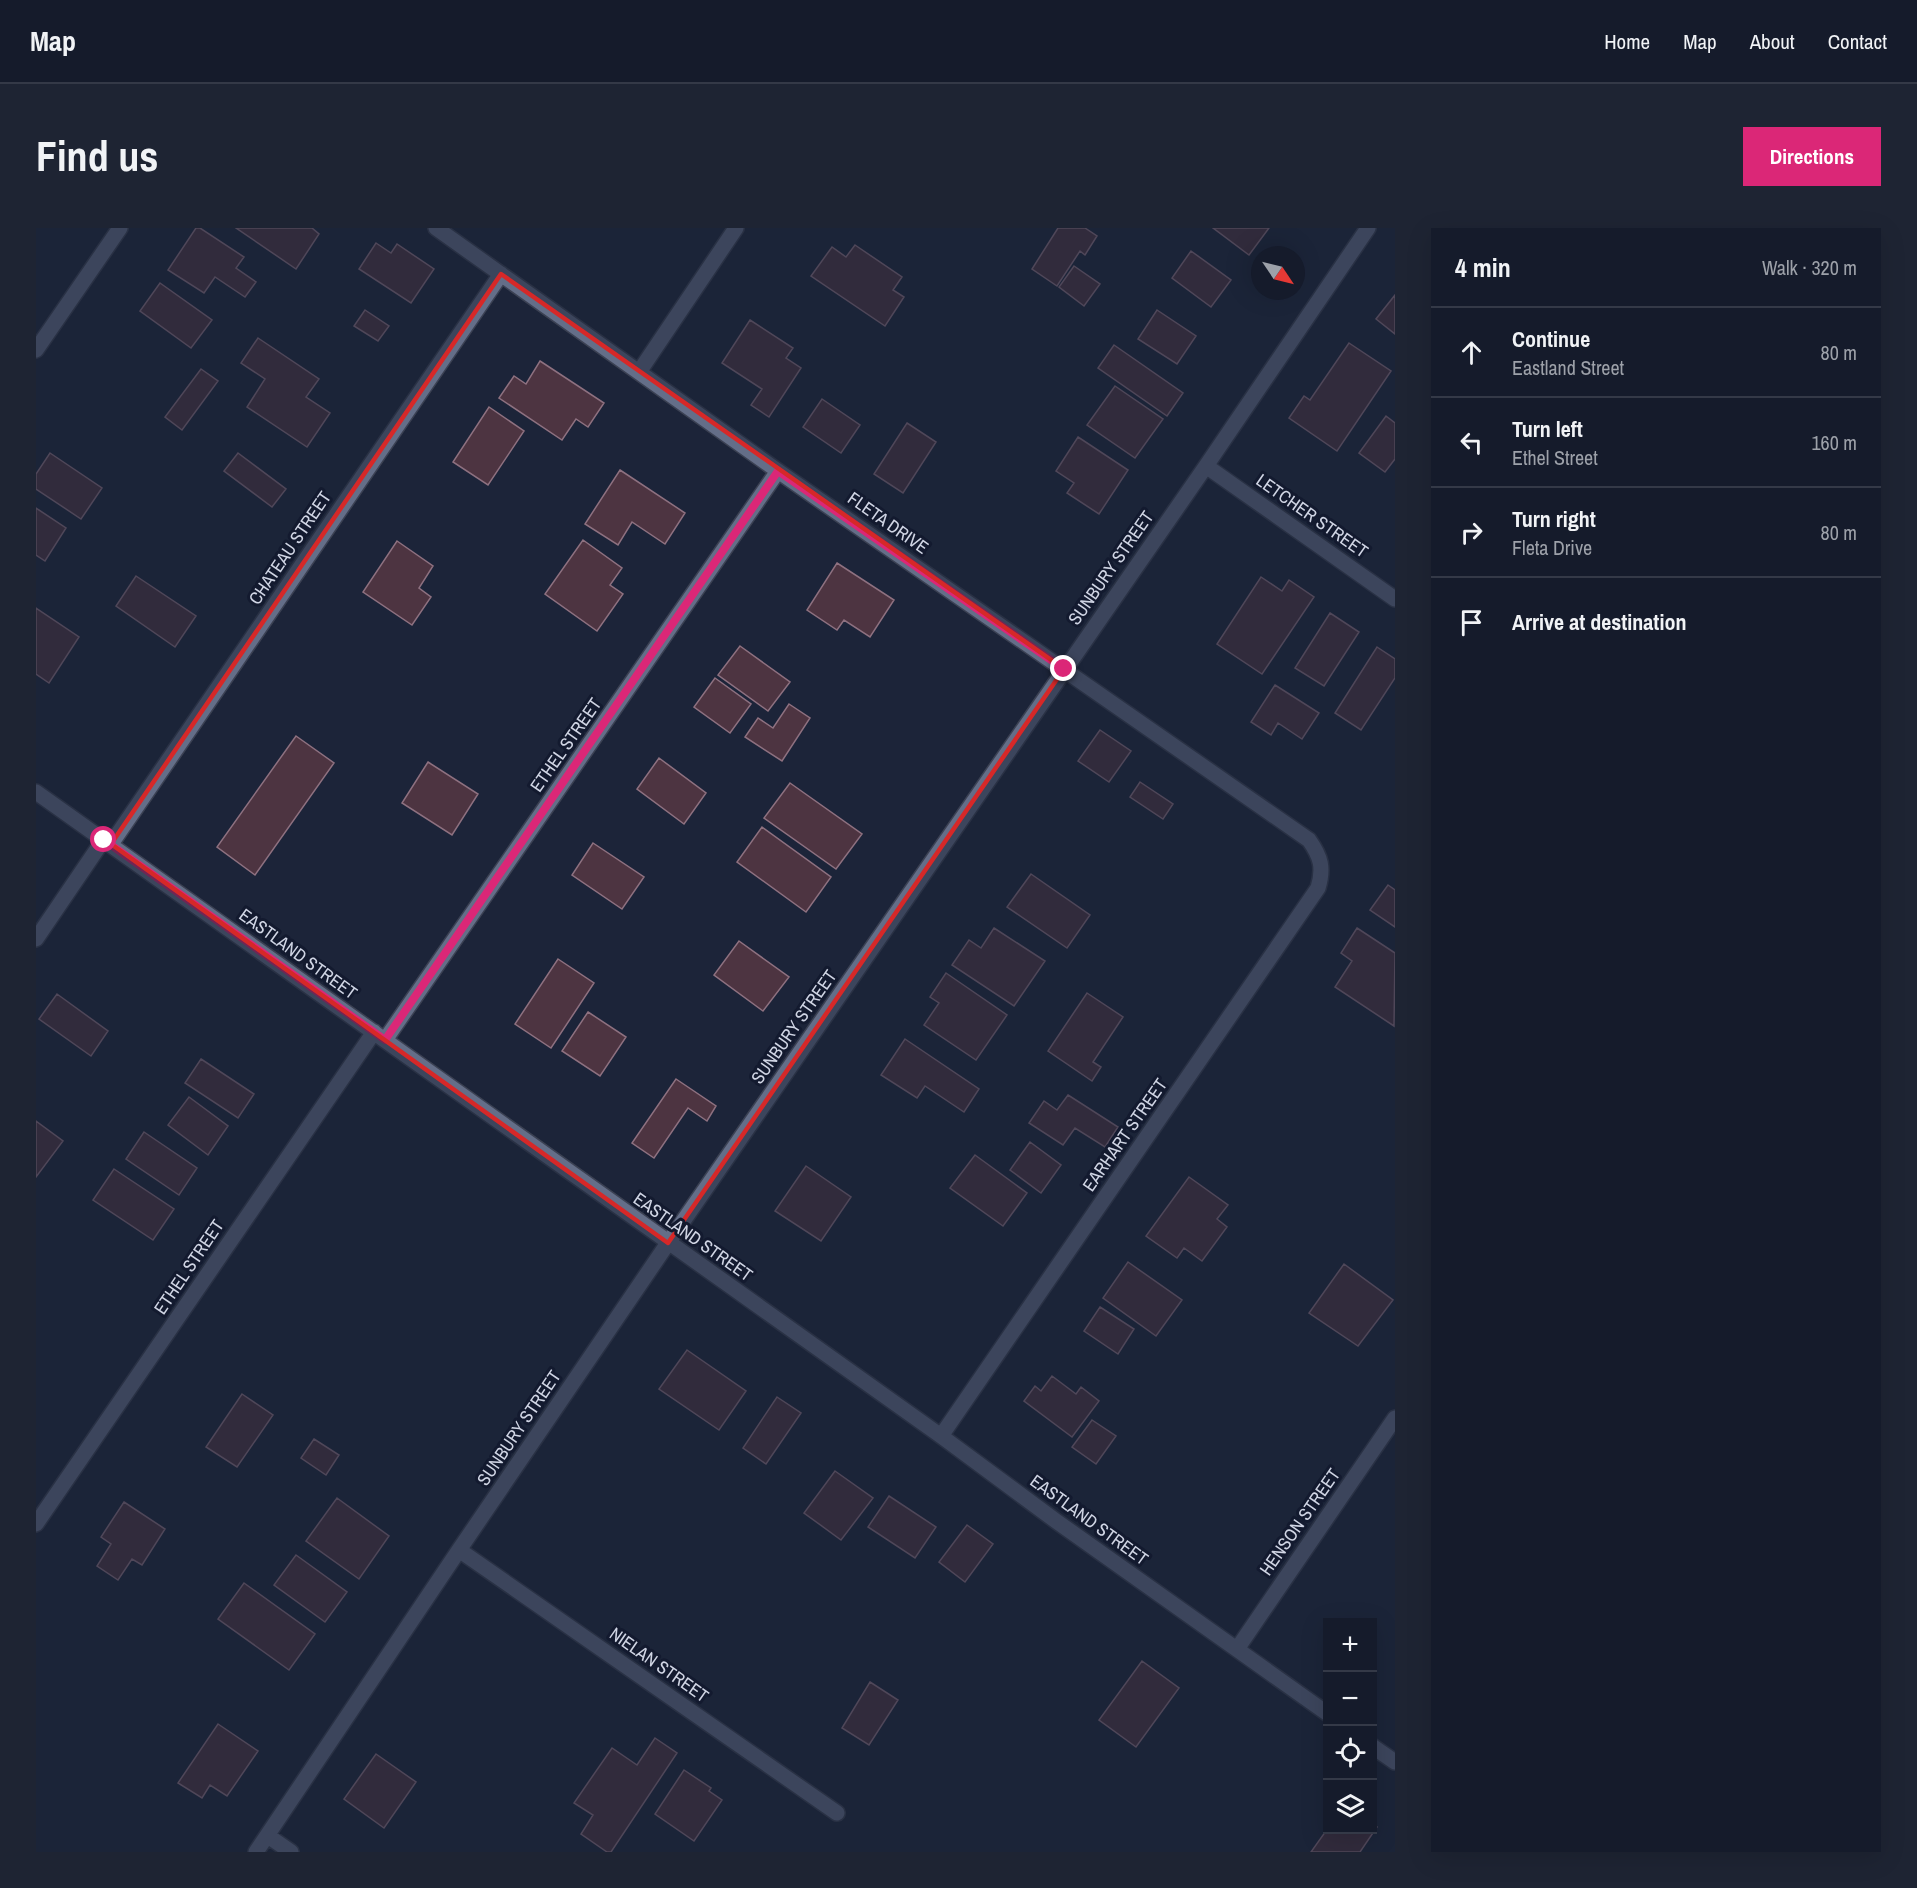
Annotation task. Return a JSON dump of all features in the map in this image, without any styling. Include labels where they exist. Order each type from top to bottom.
[{"type":"street","points":[[36,350],[120,228]]},
{"type":"street","name":"FLETA DRIVE","points":[[436,228],[778,471],[1309,840],[1317,850]]},
{"type":"street","points":[[639,372],[736,228]]},
{"type":"street","name":"SUNBURY STREET","points":[[256,1852],[668,1243],[1368,228]]},
{"type":"street","name":"CHATEAU STREET","points":[[36,939],[107,842],[501,274]]},
{"type":"street","name":"LETCHER STREET","points":[[1206,466],[1395,599]]},
{"type":"street","name":"ETHEL STREET","points":[[36,1524],[778,471]]},
{"type":"street","name":"EASTLAND STREET","points":[[36,792],[1323,1710]]},
{"type":"street","name":"EARHART STREET","points":[[941,1436],[1318,888],[1323,873],[1317,850]]},
{"type":"street","name":"HENSON STREET","points":[[1237,1649],[1395,1418]]},
{"type":"street","name":"NIELAN STREET","points":[[459,1550],[837,1813]]},
{"type":"street","points":[[1377,1749],[1395,1762]]},
{"type":"street","points":[[268,1836],[291,1852]]},
{"type":"highlighted area","points":[[501,274],[1064,669],[668,1243],[111,844]]},
{"type":"building","points":[[196,228],[200,228],[244,257],[236,268],[256,282],[245,297],[215,277],[204,293],[168,270]]},
{"type":"building","points":[[236,228],[312,228],[319,234],[296,269]]},
{"type":"building","points":[[1058,228],[1085,228],[1097,236],[1085,255],[1080,251],[1057,286],[1032,269]]},
{"type":"building","points":[[1213,228],[1269,228],[1256,246],[1251,246],[1249,255]]},
{"type":"building","points":[[376,243],[391,253],[397,244],[434,269],[411,303],[359,269]]},
{"type":"building","points":[[855,245],[902,277],[893,290],[904,297],[885,326],[811,276],[832,247],[846,257]]},
{"type":"building","points":[[1191,251],[1231,280],[1211,307],[1172,278]]},
{"type":"building","points":[[1074,266],[1100,284],[1084,306],[1059,287]]},
{"type":"building","points":[[160,283],[212,320],[191,348],[140,311]]},
{"type":"building","points":[[1395,295],[1395,334],[1376,319]]},
{"type":"building","points":[[365,310],[389,326],[378,341],[354,326]]},
{"type":"building","points":[[1157,310],[1196,336],[1177,364],[1138,339]]},
{"type":"building","points":[[750,320],[793,348],[786,358],[801,368],[769,417],[751,405],[762,389],[722,363]]},
{"type":"building","points":[[258,338],[319,379],[306,397],[330,413],[307,447],[247,407],[265,379],[241,363]]},
{"type":"building","points":[[1349,343],[1391,371],[1337,451],[1289,418],[1304,396],[1310,400]]},
{"type":"building","points":[[1114,345],[1183,393],[1167,416],[1098,368]]},
{"type":"building","points":[[540,361],[604,403],[588,427],[576,419],[562,440],[499,398],[514,376],[526,384]]},
{"type":"building","points":[[201,369],[218,381],[182,430],[165,417]]},
{"type":"building","points":[[1115,386],[1163,419],[1135,458],[1087,425]]},
{"type":"building","points":[[822,399],[860,425],[841,453],[803,427]]},
{"type":"building","points":[[489,407],[524,431],[488,485],[453,462]]},
{"type":"building","points":[[1386,416],[1395,423],[1395,459],[1385,472],[1359,453]]},
{"type":"building","points":[[907,423],[936,442],[903,493],[874,474]]},
{"type":"building","points":[[1078,437],[1128,470],[1099,514],[1067,493],[1074,483],[1056,471]]},
{"type":"building","points":[[50,453],[102,488],[81,519],[36,489],[36,474]]},
{"type":"building","points":[[238,453],[286,489],[272,507],[224,471]]},
{"type":"building","points":[[620,470],[685,513],[665,544],[632,522],[618,545],[585,524]]},
{"type":"building","points":[[36,508],[66,528],[45,561],[36,555]]},
{"type":"building","points":[[583,540],[622,568],[610,585],[623,594],[597,631],[545,594]]},
{"type":"building","points":[[397,541],[433,566],[419,588],[431,597],[412,625],[363,592]]},
{"type":"building","points":[[837,563],[894,600],[870,637],[844,620],[837,630],[807,610]]},
{"type":"building","points":[[136,576],[196,616],[175,647],[116,606]]},
{"type":"building","points":[[1261,577],[1282,591],[1289,580],[1314,597],[1262,674],[1217,644]]},
{"type":"building","points":[[36,608],[79,637],[49,683],[36,674]]},
{"type":"building","points":[[1330,613],[1359,632],[1324,686],[1295,668]]},
{"type":"building","points":[[740,646],[790,682],[768,711],[718,675]]},
{"type":"building","points":[[1377,647],[1395,659],[1395,678],[1361,730],[1335,713]]},
{"type":"building","points":[[715,678],[751,704],[730,733],[694,707]]},
{"type":"building","points":[[1275,685],[1319,713],[1302,739],[1278,723],[1271,735],[1251,722]]},
{"type":"building","points":[[789,704],[810,718],[782,761],[745,737],[758,718],[773,728]]},
{"type":"building","points":[[1100,730],[1131,751],[1109,782],[1078,761]]},
{"type":"building","points":[[296,736],[334,763],[255,875],[217,847]]},
{"type":"building","points":[[659,758],[706,793],[684,824],[637,789]]},
{"type":"building","points":[[428,762],[478,794],[452,835],[402,803]]},
{"type":"building","points":[[1140,782],[1173,804],[1163,819],[1130,797]]},
{"type":"building","points":[[790,783],[862,834],[836,869],[764,818]]},
{"type":"building","points":[[762,827],[831,877],[806,912],[737,862]]},
{"type":"building","points":[[593,843],[644,877],[622,909],[572,875]]},
{"type":"building","points":[[1031,874],[1090,915],[1067,948],[1007,907]]},
{"type":"building","points":[[1388,885],[1395,890],[1395,927],[1370,910]]},
{"type":"building","points":[[994,928],[1045,961],[1014,1006],[952,965],[969,940],[981,948]]},
{"type":"building","points":[[1357,928],[1395,953],[1394,1026],[1335,987],[1352,961],[1341,953]]},
{"type":"building","points":[[739,941],[789,977],[763,1011],[714,975]]},
{"type":"building","points":[[558,959],[594,983],[551,1048],[515,1024]]},
{"type":"building","points":[[946,973],[1007,1015],[976,1060],[924,1025],[939,1003],[930,997]]},
{"type":"building","points":[[1087,993],[1123,1017],[1093,1062],[1101,1067],[1092,1081],[1048,1051]]},
{"type":"building","points":[[57,994],[108,1031],[91,1056],[39,1019]]},
{"type":"building","points":[[588,1012],[626,1037],[600,1076],[562,1051]]},
{"type":"building","points":[[905,1039],[979,1089],[964,1112],[925,1086],[917,1098],[881,1075]]},
{"type":"building","points":[[201,1059],[254,1094],[238,1118],[185,1083]]},
{"type":"building","points":[[676,1079],[716,1106],[707,1121],[688,1108],[654,1158],[632,1143]]},
{"type":"building","points":[[1068,1095],[1118,1127],[1105,1147],[1075,1128],[1063,1145],[1029,1123],[1044,1101],[1057,1110]]},
{"type":"building","points":[[189,1097],[228,1126],[208,1155],[168,1125]]},
{"type":"building","points":[[36,1121],[63,1141],[36,1177]]},
{"type":"building","points":[[144,1132],[197,1168],[179,1195],[126,1159]]},
{"type":"building","points":[[1030,1142],[1061,1165],[1041,1193],[1010,1170]]},
{"type":"building","points":[[975,1155],[1027,1193],[1003,1226],[950,1188]]},
{"type":"building","points":[[806,1166],[851,1197],[821,1241],[775,1211]]},
{"type":"building","points":[[114,1169],[174,1209],[153,1240],[93,1200]]},
{"type":"building","points":[[1189,1177],[1228,1205],[1217,1219],[1227,1227],[1202,1261],[1184,1248],[1177,1258],[1146,1236]]},
{"type":"building","points":[[1128,1262],[1182,1300],[1156,1336],[1103,1298]]},
{"type":"building","points":[[1344,1264],[1393,1300],[1358,1346],[1309,1313]]},
{"type":"building","points":[[1100,1307],[1134,1329],[1118,1354],[1084,1331]]},
{"type":"building","points":[[687,1350],[746,1391],[719,1430],[659,1389]]},
{"type":"building","points":[[1052,1376],[1076,1394],[1081,1387],[1099,1401],[1072,1437],[1024,1401],[1035,1386],[1041,1391]]},
{"type":"building","points":[[242,1394],[273,1415],[237,1467],[206,1447]]},
{"type":"building","points":[[777,1397],[801,1413],[766,1464],[743,1448]]},
{"type":"building","points":[[1092,1420],[1116,1436],[1096,1464],[1072,1447]]},
{"type":"building","points":[[314,1439],[339,1455],[326,1475],[301,1458]]},
{"type":"building","points":[[835,1471],[873,1498],[841,1540],[804,1513]]},
{"type":"building","points":[[889,1496],[936,1527],[915,1558],[868,1527]]},
{"type":"building","points":[[337,1498],[389,1536],[359,1579],[306,1541]]},
{"type":"building","points":[[124,1502],[165,1529],[142,1565],[132,1559],[118,1580],[97,1566],[111,1544],[101,1537]]},
{"type":"building","points":[[967,1525],[993,1544],[965,1582],[939,1562]]},
{"type":"building","points":[[296,1555],[347,1592],[325,1622],[274,1585]]},
{"type":"building","points":[[244,1583],[315,1634],[289,1670],[218,1619]]},
{"type":"building","points":[[1142,1661],[1179,1688],[1136,1747],[1099,1720]]},
{"type":"building","points":[[870,1682],[898,1700],[869,1745],[842,1728]]},
{"type":"building","points":[[218,1724],[258,1751],[227,1796],[210,1785],[202,1798],[178,1783]]},
{"type":"building","points":[[655,1738],[677,1753],[611,1852],[607,1852],[581,1834],[593,1815],[574,1803],[612,1748],[637,1765]]},
{"type":"building","points":[[376,1754],[416,1782],[384,1828],[344,1799]]},
{"type":"building","points":[[684,1770],[711,1788],[709,1791],[722,1800],[694,1841],[655,1814]]},
{"type":"building","points":[[1324,1834],[1372,1834],[1360,1852],[1311,1852]]},
{"type":"route","points":[[104,840],[385,1040],[778,471],[1064,669]]}]
